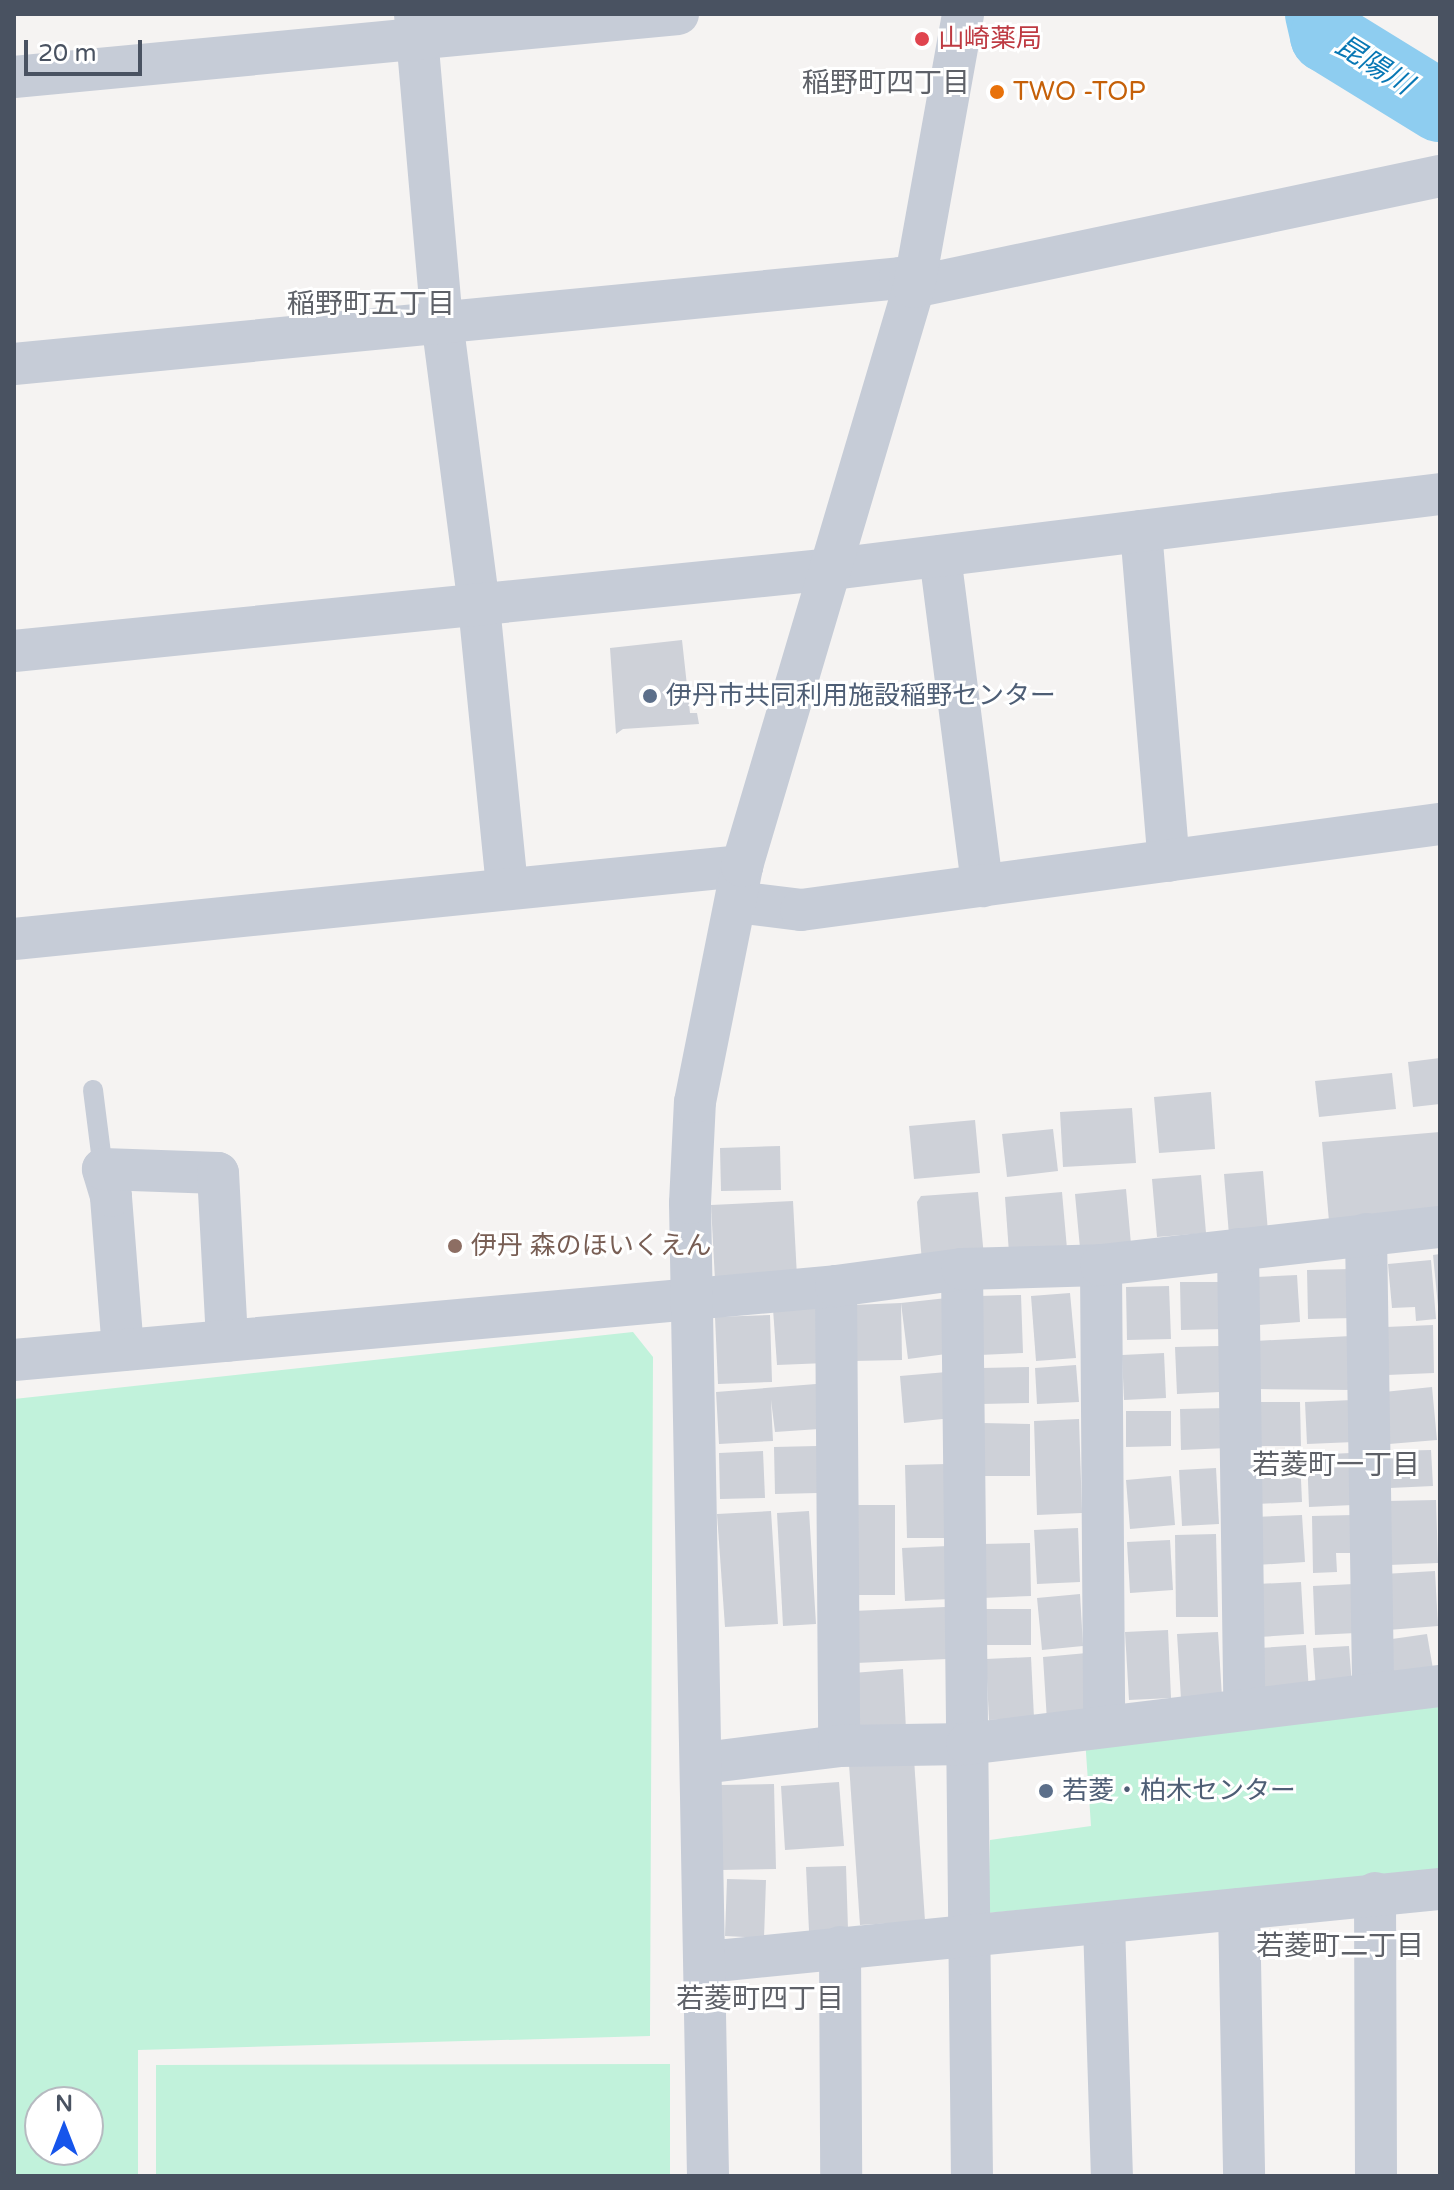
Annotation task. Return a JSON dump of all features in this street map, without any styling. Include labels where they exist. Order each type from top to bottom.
[{"type":"street","points":[[14,77],[416,27],[678,14]]},
{"type":"street","points":[[708,2176],[696,1296],[690,1203],[695,1102],[739,884],[914,287],[963,14]]},
{"type":"street","points":[[416,27],[442,321],[479,606],[507,889]]},
{"type":"street","points":[[14,364],[900,278],[914,287],[1440,176]]},
{"type":"street","points":[[14,651],[833,569],[1440,494]]},
{"type":"street","points":[[1141,531],[1169,861]]},
{"type":"street","points":[[940,556],[982,886]]},
{"type":"street","points":[[14,939],[507,889],[739,884],[801,910],[1440,824]]},
{"type":"street","points":[[123,1350],[111,1196],[103,1169],[218,1173],[227,1341]]},
{"type":"street","points":[[14,1360],[696,1296],[836,1286],[962,1269],[1101,1265],[1440,1227]]},
{"type":"street","points":[[1366,1234],[1373,1694]]},
{"type":"street","points":[[1238,1249],[1244,1707]]},
{"type":"street","points":[[1101,1265],[1104,1726]]},
{"type":"street","points":[[962,1269],[972,2176]]},
{"type":"street","points":[[836,1286],[839,1746]]},
{"type":"street","points":[[703,1763],[839,1746],[967,1744],[1244,1707],[1440,1686]]},
{"type":"street","points":[[706,1962],[970,1933],[1104,1924],[1375,1893],[1440,1889]]},
{"type":"street","points":[[1375,1893],[1376,2176]]},
{"type":"street","points":[[1239,1909],[1244,2176]]},
{"type":"street","points":[[1104,1924],[1112,2176]]},
{"type":"street","points":[[840,1947],[841,2176]]},
{"type":"lane","points":[[93,1090],[103,1169]]},
{"type":"green space","points":[[633,1332],[653,1357],[650,2036],[138,2050],[138,2176],[14,2176],[14,1399]]},
{"type":"green space","points":[[1440,1697],[1440,1873],[988,1913],[990,1840],[1091,1826],[1085,1738]]},
{"type":"green space","points":[[670,2064],[670,2176],[156,2176],[156,2065]]},
{"type":"building","name":"伊丹市共同利用施設稲野センター","points":[[682,640],[690,713],[697,713],[699,724],[623,729],[616,734],[610,648]]},
{"type":"building","points":[[1440,1058],[1440,1104],[1413,1107],[1408,1062]]},
{"type":"building","points":[[1392,1073],[1396,1109],[1319,1117],[1315,1081]]},
{"type":"building","points":[[1211,1092],[1215,1149],[1159,1153],[1154,1097]]},
{"type":"building","points":[[1132,1108],[1136,1163],[1063,1167],[1060,1112]]},
{"type":"building","points":[[975,1120],[980,1173],[914,1179],[909,1126]]},
{"type":"building","points":[[1053,1129],[1058,1171],[1007,1177],[1002,1134]]},
{"type":"building","points":[[1440,1132],[1440,1212],[1329,1221],[1322,1142]]},
{"type":"building","points":[[780,1146],[781,1190],[721,1191],[720,1148]]},
{"type":"building","points":[[1263,1171],[1268,1232],[1229,1235],[1224,1174]]},
{"type":"building","points":[[1201,1175],[1206,1233],[1157,1237],[1152,1179]]},
{"type":"building","points":[[1126,1189],[1131,1244],[1080,1248],[1075,1194]]},
{"type":"building","points":[[978,1192],[984,1257],[922,1262],[917,1202],[921,1196]]},
{"type":"building","points":[[1062,1192],[1067,1249],[1009,1253],[1005,1197]]},
{"type":"building","points":[[793,1201],[797,1277],[715,1280],[711,1205]]},
{"type":"building","points":[[1440,1254],[1440,1306],[1438,1306],[1433,1255]]},
{"type":"building","points":[[1431,1260],[1436,1319],[1416,1321],[1415,1307],[1392,1308],[1388,1264]]},
{"type":"building","points":[[1352,1269],[1354,1318],[1308,1319],[1307,1270]]},
{"type":"building","points":[[1297,1275],[1300,1322],[1259,1325],[1256,1277]]},
{"type":"building","points":[[1180,1282],[1224,1282],[1224,1329],[1181,1330]]},
{"type":"building","points":[[1169,1286],[1171,1339],[1127,1340],[1126,1287]]},
{"type":"building","points":[[1070,1293],[1076,1358],[1036,1361],[1031,1296]]},
{"type":"building","points":[[1021,1295],[1023,1353],[980,1355],[978,1296]]},
{"type":"building","points":[[947,1298],[954,1353],[908,1359],[901,1303]]},
{"type":"building","points":[[901,1303],[902,1360],[853,1361],[852,1305]]},
{"type":"building","points":[[822,1306],[826,1363],[777,1365],[773,1309]]},
{"type":"building","points":[[770,1315],[772,1382],[718,1384],[715,1317]]},
{"type":"building","points":[[1433,1325],[1434,1373],[1387,1375],[1386,1327]]},
{"type":"building","points":[[1351,1336],[1354,1390],[1257,1389],[1255,1341]]},
{"type":"building","points":[[1219,1346],[1220,1392],[1177,1394],[1175,1347]]},
{"type":"building","points":[[1164,1353],[1166,1398],[1124,1400],[1122,1355]]},
{"type":"building","points":[[1076,1365],[1079,1402],[1037,1404],[1035,1368]]},
{"type":"building","points":[[1029,1367],[1029,1403],[981,1404],[981,1368]]},
{"type":"building","points":[[947,1372],[952,1418],[904,1423],[900,1376]]},
{"type":"building","points":[[816,1384],[819,1429],[775,1432],[771,1400],[773,1441],[719,1444],[716,1392]]},
{"type":"building","points":[[1432,1387],[1437,1440],[1389,1444],[1384,1392]]},
{"type":"building","points":[[1353,1400],[1354,1442],[1307,1444],[1305,1402]]},
{"type":"building","points":[[1256,1402],[1300,1402],[1301,1446],[1257,1446]]},
{"type":"building","points":[[1228,1408],[1228,1448],[1181,1450],[1180,1409]]},
{"type":"building","points":[[1126,1411],[1171,1411],[1171,1446],[1126,1447]]},
{"type":"building","points":[[1079,1419],[1082,1513],[1037,1515],[1034,1421]]},
{"type":"building","points":[[982,1423],[1030,1424],[1030,1476],[982,1476]]},
{"type":"building","points":[[817,1446],[818,1493],[775,1494],[774,1447]]},
{"type":"building","points":[[1431,1450],[1433,1486],[1390,1488],[1388,1451]]},
{"type":"building","points":[[763,1451],[765,1498],[720,1499],[719,1453]]},
{"type":"building","points":[[1351,1453],[1353,1505],[1309,1507],[1307,1455]]},
{"type":"building","points":[[1300,1457],[1302,1502],[1256,1504],[1253,1459]]},
{"type":"building","points":[[947,1464],[949,1538],[907,1538],[905,1465]]},
{"type":"building","points":[[1216,1468],[1219,1524],[1182,1526],[1179,1470]]},
{"type":"building","points":[[1171,1476],[1175,1525],[1130,1529],[1126,1480]]},
{"type":"building","points":[[1436,1500],[1438,1563],[1389,1565],[1387,1501]]},
{"type":"building","points":[[854,1505],[895,1505],[895,1595],[854,1595]]},
{"type":"building","points":[[771,1511],[778,1624],[725,1627],[717,1514]]},
{"type":"building","points":[[809,1511],[816,1624],[783,1626],[777,1513]]},
{"type":"building","points":[[1302,1515],[1305,1562],[1256,1565],[1254,1517]]},
{"type":"building","points":[[1353,1515],[1353,1553],[1336,1553],[1337,1572],[1313,1573],[1312,1516]]},
{"type":"building","points":[[1078,1528],[1080,1582],[1037,1584],[1034,1530]]},
{"type":"building","points":[[1216,1534],[1218,1617],[1176,1617],[1175,1535]]},
{"type":"building","points":[[1170,1540],[1173,1590],[1130,1593],[1127,1542]]},
{"type":"building","points":[[1030,1543],[1031,1596],[982,1598],[981,1544]]},
{"type":"building","points":[[948,1546],[950,1599],[905,1601],[902,1548]]},
{"type":"building","points":[[1435,1571],[1438,1626],[1388,1630],[1384,1574]]},
{"type":"building","points":[[1301,1582],[1304,1634],[1259,1637],[1256,1584]]},
{"type":"building","points":[[1354,1584],[1356,1633],[1315,1635],[1313,1586]]},
{"type":"building","points":[[1080,1594],[1083,1646],[1042,1650],[1037,1598]]},
{"type":"building","points":[[945,1607],[947,1659],[856,1663],[853,1611]]},
{"type":"building","points":[[983,1609],[1031,1609],[1031,1645],[984,1645]]},
{"type":"building","points":[[1168,1630],[1171,1698],[1129,1700],[1125,1632]]},
{"type":"building","points":[[1218,1632],[1222,1697],[1181,1699],[1177,1634]]},
{"type":"building","points":[[1427,1634],[1433,1669],[1391,1676],[1385,1640]]},
{"type":"building","points":[[1306,1645],[1309,1692],[1263,1695],[1260,1648]]},
{"type":"building","points":[[1349,1646],[1352,1686],[1316,1689],[1313,1648]]},
{"type":"building","points":[[1087,1653],[1092,1718],[1047,1721],[1043,1657]]},
{"type":"building","points":[[1031,1657],[1034,1718],[989,1720],[986,1659]]},
{"type":"building","points":[[903,1669],[906,1730],[857,1733],[853,1673]]},
{"type":"building","points":[[914,1759],[925,1921],[860,1925],[849,1764]]},
{"type":"building","points":[[839,1782],[844,1846],[785,1850],[781,1786]]},
{"type":"building","points":[[774,1784],[776,1869],[721,1870],[719,1785]]},
{"type":"building","points":[[846,1866],[848,1930],[809,1931],[806,1867]]},
{"type":"building","points":[[727,1879],[766,1880],[764,1938],[725,1936]]},
{"type":"waterway","name":"昆陽川","points":[[1321,14],[1326,36],[1440,106]]},
{"type":"place","name":"山崎薬局","points":[[922,39]]},
{"type":"place","name":"TWO -TOP","points":[[997,92]]},
{"type":"place","name":"伊丹市共同利用施設稲野センター","points":[[650,696]]},
{"type":"place","name":"伊丹 森のほいくえん","points":[[455,1246]]},
{"type":"place","name":"若菱・柏木センター","points":[[1046,1791]]},
{"type":"district","name":"稲野町四丁目","points":[[886,83]]},
{"type":"district","name":"稲野町五丁目","points":[[371,304]]},
{"type":"district","name":"若菱町一丁目","points":[[1336,1465]]},
{"type":"district","name":"若菱町二丁目","points":[[1340,1946]]},
{"type":"district","name":"若菱町四丁目","points":[[760,1999]]}]
